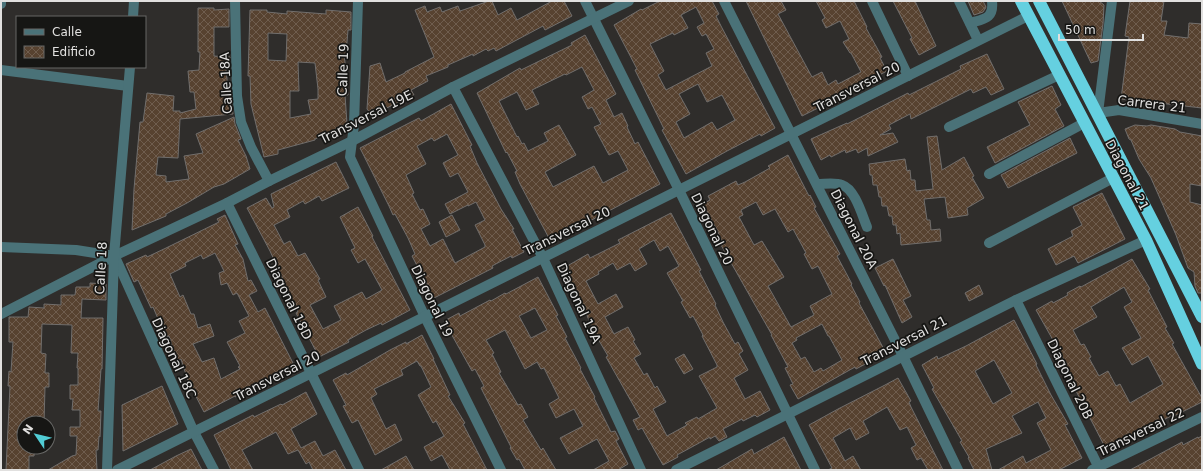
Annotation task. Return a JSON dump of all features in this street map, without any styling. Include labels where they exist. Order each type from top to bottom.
[{"type":"highway","name":"Diagonal 21","points":[[1020,1],[1146,240],[1202,364]]},
{"type":"highway","name":"Diagonal 21","points":[[1040,1],[1202,315]]},
{"type":"street","points":[[132,16],[134,1]]},
{"type":"street","name":"Calle 18A","points":[[235,1],[237,96],[241,122],[251,147],[269,180]]},
{"type":"street","name":"Calle 19","points":[[352,141],[354,126],[358,1]]},
{"type":"street","name":"Diagonal 20","points":[[585,1],[815,470]]},
{"type":"street","name":"Transversal 19E","points":[[1,314],[114,256],[227,203],[269,180],[352,141],[453,87],[629,1]]},
{"type":"street","name":"Diagonal 20A","points":[[724,1],[903,356],[958,470]]},
{"type":"street","points":[[872,1],[908,76]]},
{"type":"street","points":[[959,1],[978,40]]},
{"type":"street","points":[[970,23],[984,19],[991,14],[993,9],[992,1]]},
{"type":"street","points":[[1098,113],[1112,1]]},
{"type":"street","name":"Transversal 20","points":[[117,470],[1028,16]]},
{"type":"street","name":"Calle 18","points":[[107,470],[114,256],[130,68]]},
{"type":"street","points":[[1,70],[128,86]]},
{"type":"street","points":[[949,127],[1059,75]]},
{"type":"street","name":"Diagonal 19A","points":[[453,87],[543,258],[641,470]]},
{"type":"street","name":"Carrera 21","points":[[1098,113],[1119,110],[1202,124]]},
{"type":"street","points":[[989,174],[1084,123]]},
{"type":"street","name":"Diagonal 19","points":[[352,141],[350,157],[425,317],[502,470]]},
{"type":"street","points":[[988,243],[1113,178]]},
{"type":"street","points":[[817,184],[843,185],[852,193],[867,227]]},
{"type":"street","name":"Diagonal 18D","points":[[227,203],[359,470]]},
{"type":"street","name":"Transversal 21","points":[[676,470],[1016,300],[1146,240]]},
{"type":"street","points":[[1,247],[76,250],[114,256]]},
{"type":"street","name":"Diagonal 18C","points":[[114,256],[194,432],[214,470]]},
{"type":"street","name":"Diagonal 20B","points":[[1016,300],[1097,469]]},
{"type":"street","name":"Transversal 22","points":[[1097,469],[1202,417]]},
{"type":"building","points":[[492,1],[498,15],[511,8],[517,20],[552,1],[564,1],[572,16],[545,30],[543,26],[496,51],[494,48],[488,51],[486,49],[473,56],[473,54],[448,65],[448,67],[426,76],[428,81],[411,90],[414,95],[372,115],[367,109],[370,66],[380,63],[386,82],[434,57],[415,10],[425,6],[427,12],[440,7],[442,12],[458,6],[460,11]]},
{"type":"building","points":[[660,1],[712,1],[719,14],[716,16],[775,128],[727,151],[686,174],[662,130],[664,129],[635,70],[637,69],[614,25],[641,9],[642,10]],"holes":[[[696,7],[704,23],[697,27],[702,36],[706,34],[714,49],[706,53],[712,66],[666,90],[658,75],[664,71],[650,44],[673,33],[674,35],[688,28],[681,15]],[[698,84],[707,102],[722,95],[735,120],[717,130],[712,122],[684,138],[676,122],[690,114],[679,94]]]},
{"type":"building","points":[[746,1],[781,1],[786,10],[778,14],[812,77],[822,72],[828,85],[836,80],[838,84],[861,72],[851,53],[843,42],[849,39],[840,21],[826,28],[822,20],[825,18],[816,1],[854,1],[867,27],[866,28],[882,57],[880,58],[887,71],[864,83],[865,85],[844,95],[846,98],[834,104],[832,101],[802,116]]},
{"type":"building","points":[[893,1],[915,1],[936,46],[919,55]]},
{"type":"building","points":[[968,1],[983,1],[986,7],[983,12],[974,15]]},
{"type":"building","points":[[1062,1],[1099,1],[1104,5],[1098,61],[1091,63]]},
{"type":"building","points":[[1130,1],[1164,1],[1161,21],[1167,21],[1164,35],[1188,38],[1189,23],[1202,24],[1202,108],[1121,99],[1129,37],[1125,36]]},
{"type":"building","points":[[198,8],[214,8],[214,10],[229,9],[229,27],[214,27],[214,56],[230,57],[229,69],[226,69],[233,114],[180,119],[178,158],[158,157],[156,175],[166,176],[166,182],[189,179],[184,156],[203,153],[196,134],[234,117],[241,139],[238,140],[246,156],[250,169],[224,184],[214,187],[166,214],[166,216],[132,230],[140,122],[143,122],[147,93],[174,96],[173,111],[180,111],[180,113],[196,109],[194,92],[190,92],[188,71],[199,70],[200,52],[198,52]]},
{"type":"building","points":[[250,10],[267,10],[267,12],[287,14],[287,11],[326,14],[326,10],[351,12],[351,30],[348,30],[346,54],[344,54],[348,95],[345,95],[347,124],[315,140],[278,150],[278,154],[264,157],[251,104],[250,76],[248,76]],"holes":[[[268,33],[287,34],[286,61],[268,60]],[[298,62],[315,63],[318,99],[308,100],[311,114],[290,118],[290,91],[299,91]]]},
{"type":"building","points":[[585,35],[616,94],[606,100],[614,117],[622,113],[635,144],[638,142],[660,184],[565,234],[550,240],[520,184],[515,172],[517,171],[507,152],[506,153],[477,93],[520,68],[521,70],[572,45],[571,43]],"holes":[[[582,67],[594,90],[582,97],[588,109],[592,107],[601,124],[594,127],[609,155],[618,151],[628,170],[603,183],[594,166],[553,187],[545,172],[576,155],[559,125],[544,133],[548,141],[528,151],[524,143],[522,144],[518,136],[517,137],[499,101],[517,92],[526,110],[539,104],[532,90]]]},
{"type":"building","points":[[987,54],[1004,89],[991,95],[986,87],[973,93],[971,89],[911,119],[910,114],[889,125],[891,129],[880,135],[893,133],[898,142],[868,156],[867,148],[858,153],[856,149],[846,153],[845,150],[821,160],[811,139],[847,124],[908,93],[909,95],[961,69],[960,66]]},
{"type":"building","points":[[1052,86],[1061,105],[1055,109],[1064,126],[995,163],[987,147],[1030,125],[1018,102]]},
{"type":"building","points":[[451,104],[472,145],[470,146],[477,163],[501,209],[514,229],[512,229],[524,252],[512,258],[511,256],[492,266],[493,268],[434,298],[412,256],[415,254],[408,238],[395,214],[393,215],[360,148],[419,118],[421,121]],"holes":[[[447,134],[458,155],[443,163],[450,177],[458,173],[468,192],[445,204],[450,214],[476,202],[485,220],[475,225],[485,247],[455,263],[443,239],[430,246],[421,229],[430,224],[423,209],[420,210],[412,194],[414,193],[406,175],[426,164],[417,146],[432,138],[434,141]]]},
{"type":"building","points":[[1135,125],[1151,125],[1202,136],[1202,186],[1190,184],[1190,202],[1202,205],[1202,293],[1198,293],[1195,286],[1194,272],[1188,268],[1176,235],[1151,178],[1139,159],[1125,129]]},
{"type":"building","points":[[937,136],[942,170],[964,157],[974,176],[972,177],[984,198],[967,208],[968,215],[948,218],[945,197],[924,199],[927,220],[930,220],[931,230],[940,229],[941,241],[901,245],[900,233],[897,234],[896,225],[893,225],[892,216],[889,216],[887,206],[882,206],[877,185],[873,185],[869,164],[905,159],[907,171],[910,170],[911,180],[915,180],[916,191],[933,189],[927,137]]},
{"type":"building","points":[[1070,138],[1077,153],[1008,188],[1001,175]]},
{"type":"building","points":[[788,155],[816,207],[814,208],[840,254],[837,256],[852,284],[851,285],[860,302],[859,303],[886,353],[856,369],[855,367],[798,399],[790,385],[793,384],[785,368],[788,367],[772,335],[721,245],[723,244],[718,232],[703,204],[710,200],[708,196],[736,181],[738,185],[745,182],[770,168],[768,166]],"holes":[[[756,202],[763,215],[775,209],[788,232],[793,229],[806,253],[804,254],[812,269],[818,266],[832,294],[810,306],[814,315],[791,327],[768,286],[784,277],[762,241],[754,245],[739,217],[743,215],[741,210]],[[822,324],[842,360],[823,371],[821,368],[814,372],[805,357],[801,359],[792,343],[797,340],[796,338]]]},
{"type":"building","points":[[336,162],[349,188],[322,201],[319,196],[305,204],[303,201],[287,210],[290,217],[274,225],[284,244],[290,241],[298,256],[305,253],[320,279],[318,280],[326,297],[310,305],[323,329],[341,320],[334,306],[362,292],[366,299],[382,290],[365,259],[358,263],[351,250],[355,248],[340,217],[358,207],[410,310],[382,325],[381,323],[366,330],[348,340],[349,342],[319,357],[296,313],[298,312],[270,251],[247,208],[266,198],[272,208],[274,207],[271,194]]},
{"type":"building","points":[[1102,193],[1125,239],[1078,263],[1074,256],[1056,265],[1048,249],[1073,236],[1071,231],[1082,225],[1073,207]]},
{"type":"building","points":[[671,213],[701,270],[699,271],[716,304],[715,305],[723,322],[735,344],[738,342],[743,351],[739,354],[748,370],[734,378],[745,399],[760,391],[770,410],[757,417],[755,415],[743,421],[742,419],[723,429],[727,437],[719,441],[715,436],[710,439],[710,437],[677,455],[678,457],[663,465],[642,428],[638,430],[633,420],[640,417],[606,357],[608,356],[591,327],[585,311],[562,269],[588,254],[590,258],[620,243],[618,240]],"holes":[[[654,240],[660,251],[668,246],[679,266],[667,273],[683,301],[681,302],[690,318],[693,316],[717,365],[717,367],[699,376],[717,408],[698,419],[697,417],[685,423],[687,425],[667,436],[653,409],[666,402],[657,386],[655,388],[647,373],[644,375],[634,358],[641,354],[633,341],[635,340],[628,327],[614,334],[605,317],[623,307],[616,294],[598,304],[586,281],[599,274],[598,272],[613,263],[617,270],[630,263],[635,271],[647,264],[639,249]]]},
{"type":"building","points":[[225,215],[238,244],[235,245],[243,259],[248,281],[251,280],[257,291],[249,295],[258,312],[265,308],[295,367],[204,412],[188,381],[181,359],[177,361],[169,336],[165,337],[160,321],[153,307],[151,308],[138,280],[134,282],[126,264],[146,255],[147,257],[219,222],[217,219]],"holes":[[[215,253],[224,271],[219,273],[221,285],[227,283],[233,295],[237,293],[249,316],[239,321],[245,333],[227,342],[240,366],[238,367],[240,369],[221,379],[214,358],[202,362],[193,344],[214,336],[210,324],[198,328],[194,314],[191,314],[183,295],[180,297],[170,274],[186,266],[185,263],[201,255],[203,259]]]},
{"type":"building","points":[[452,215],[460,230],[446,237],[439,222]]},
{"type":"building","points":[[893,259],[911,296],[903,300],[912,317],[902,323],[885,285],[884,286],[875,268]]},
{"type":"building","points":[[1132,259],[1150,289],[1148,290],[1167,327],[1165,328],[1174,343],[1172,344],[1202,398],[1202,402],[1139,433],[1138,431],[1106,449],[1075,389],[1077,388],[1062,356],[1036,310],[1052,301],[1053,303],[1068,295],[1067,293],[1080,286],[1081,287]],"holes":[[[1124,287],[1132,302],[1124,307],[1141,338],[1122,348],[1132,365],[1148,356],[1163,384],[1130,403],[1120,384],[1116,386],[1108,371],[1099,376],[1089,358],[1091,357],[1084,344],[1081,345],[1073,330],[1097,317],[1091,307]]]},
{"type":"building","points":[[538,277],[558,315],[556,316],[567,337],[565,338],[611,432],[615,431],[619,439],[616,441],[628,464],[618,470],[593,470],[609,461],[597,439],[569,454],[560,438],[583,426],[574,409],[556,418],[549,404],[559,398],[544,368],[541,369],[537,362],[525,369],[505,330],[486,340],[494,353],[492,354],[501,372],[499,373],[518,405],[521,404],[528,417],[523,420],[541,450],[543,448],[556,470],[525,470],[519,459],[517,460],[481,388],[484,386],[475,369],[472,371],[444,321],[459,313],[460,316],[490,300],[491,301],[505,293],[506,294]],"holes":[[[535,308],[547,330],[531,338],[519,316]]]},
{"type":"building","points":[[90,283],[106,284],[106,300],[82,299],[81,318],[103,318],[102,369],[98,411],[101,411],[100,437],[99,436],[98,450],[96,450],[97,470],[48,470],[76,455],[77,436],[70,436],[70,427],[80,427],[80,410],[72,410],[73,399],[70,399],[70,385],[78,385],[78,353],[71,353],[72,325],[42,324],[41,353],[46,354],[45,373],[49,373],[49,387],[45,387],[44,415],[16,415],[16,455],[34,456],[29,456],[29,470],[6,470],[10,386],[8,386],[9,371],[11,372],[13,342],[9,342],[9,317],[28,317],[29,307],[44,308],[44,304],[61,305],[61,295],[75,295],[76,287],[90,287]]},
{"type":"building","points":[[979,285],[983,294],[969,301],[965,293]]},
{"type":"building","points":[[1014,320],[1051,395],[1068,424],[1065,425],[1082,458],[1059,470],[998,470],[1023,456],[1026,463],[1051,450],[1037,423],[1046,418],[1038,402],[1012,416],[1022,433],[986,449],[992,470],[974,470],[968,458],[969,457],[960,442],[962,441],[932,389],[934,388],[922,365],[937,356],[938,359],[966,346]],"holes":[[[994,360],[1012,393],[993,404],[975,371]]]},
{"type":"building","points":[[422,335],[450,395],[448,396],[465,423],[463,424],[487,470],[450,470],[442,455],[431,461],[424,447],[444,436],[436,421],[433,423],[418,395],[431,387],[417,361],[401,370],[403,375],[374,389],[377,394],[371,398],[386,429],[395,424],[402,440],[375,455],[358,420],[352,423],[343,406],[346,405],[333,380],[346,373],[347,375],[390,350],[406,342],[406,344]]},
{"type":"building","points":[[684,354],[693,369],[684,374],[675,359]]},
{"type":"building","points":[[898,378],[911,401],[909,402],[911,407],[943,470],[928,470],[921,458],[917,460],[911,448],[916,445],[907,427],[900,430],[887,407],[863,421],[869,433],[856,440],[850,428],[833,438],[845,461],[853,456],[861,470],[828,470],[832,468],[809,425]]},
{"type":"building","points":[[162,386],[178,424],[123,451],[122,405]]},
{"type":"building","points":[[306,392],[317,414],[291,429],[301,448],[315,441],[323,456],[335,450],[346,470],[313,470],[309,462],[306,464],[298,450],[288,454],[276,432],[242,450],[253,470],[231,470],[214,435],[253,415],[254,417],[281,404],[282,405]]},
{"type":"building","points":[[1202,436],[1202,470],[1130,470],[1182,442],[1183,445]]},
{"type":"building","points":[[784,437],[801,470],[716,470],[752,449],[754,454]]},
{"type":"building","points":[[191,449],[202,470],[150,470],[176,456]]},
{"type":"building","points":[[406,456],[414,470],[381,470]]}]
